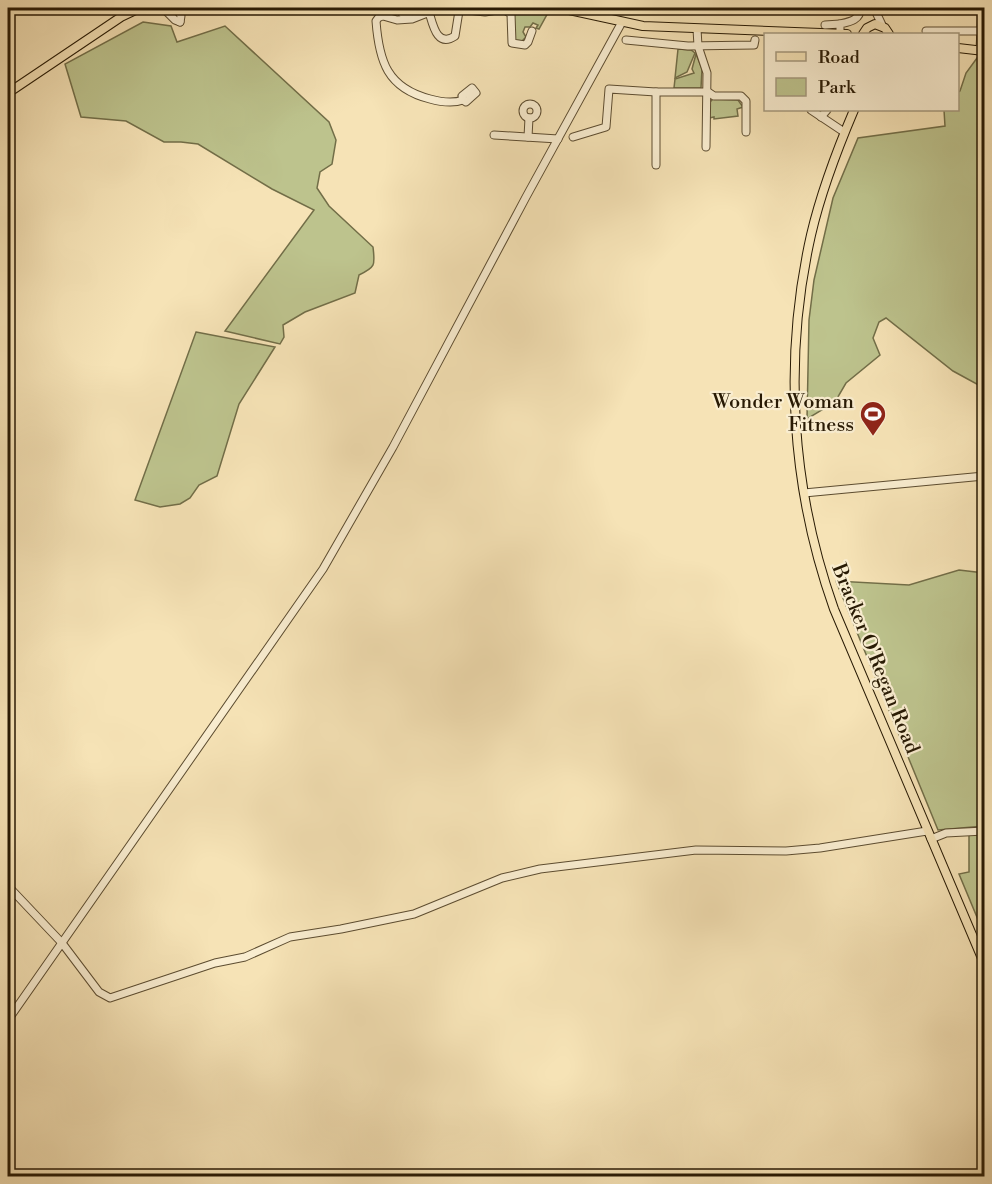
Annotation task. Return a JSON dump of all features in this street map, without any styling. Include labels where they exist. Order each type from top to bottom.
[{"type":"main road","points":[[122,16],[127,8]]},
{"type":"main road","points":[[8,93],[122,16],[140,8]]},
{"type":"main road","points":[[560,8],[643,26],[863,33],[877,25],[889,33]]},
{"type":"main road","points":[[959,48],[982,51]]},
{"type":"main road","name":"Bracker O'Regan Road","points":[[854,111],[817,211],[800,296],[794,398],[804,493],[817,556],[834,609],[984,963]]},
{"type":"street","points":[[163,8],[180,22],[181,16],[177,8]]},
{"type":"street","points":[[401,8],[406,18]]},
{"type":"street","points":[[406,18],[410,13],[410,8]]},
{"type":"street","points":[[463,100],[449,102],[420,96],[403,89],[383,63],[378,47],[376,21],[379,17],[417,18],[429,12],[451,8],[485,12],[503,9],[508,10],[511,14],[512,43],[520,46],[528,42],[532,31]]},
{"type":"street","points":[[825,25],[844,32],[861,12],[861,8]]},
{"type":"street","points":[[874,8],[877,25]]},
{"type":"street","points":[[981,8],[982,51]]},
{"type":"street","points":[[429,12],[436,33],[443,40],[447,40],[455,36],[455,23],[459,11]]},
{"type":"street","points":[[8,1020],[323,569],[393,447],[622,22]]},
{"type":"street","points":[[697,29],[698,46],[707,68],[706,147]]},
{"type":"street","points":[[926,31],[983,31]]},
{"type":"street","points":[[626,40],[698,46],[754,45],[755,40]]},
{"type":"street","points":[[573,137],[606,127],[609,89],[708,92],[714,96],[741,96],[746,100],[746,132]]},
{"type":"street","points":[[656,92],[656,165]]},
{"type":"street","points":[[812,111],[844,132]]},
{"type":"street","points":[[821,117],[826,111]]},
{"type":"street","points":[[528,137],[529,118]]},
{"type":"street","points":[[494,135],[558,139]]},
{"type":"street","points":[[804,493],[984,476]]},
{"type":"street","points":[[8,886],[62,943],[99,992],[110,998],[215,963],[245,957],[290,937],[341,929],[427,910],[502,878],[532,870],[696,850],[786,851],[952,832],[984,831]]},
{"type":"green space","points":[[502,8],[550,9],[539,29],[536,28],[538,25],[533,23],[530,27],[525,27],[523,32],[526,37],[521,42],[514,42],[513,23]]},
{"type":"green space","points":[[143,22],[171,26],[177,42],[225,26],[329,122],[336,140],[332,164],[320,172],[317,188],[329,206],[373,247],[374,262],[369,270],[359,275],[355,293],[305,312],[283,325],[284,337],[280,344],[225,331],[314,210],[272,189],[198,144],[164,142],[126,121],[81,117],[65,64]]},
{"type":"green space","points":[[678,49],[691,50],[695,53],[687,72],[675,78]]},
{"type":"green space","points":[[696,54],[702,69],[701,88],[674,88],[675,79],[694,73],[692,69]]},
{"type":"green space","points":[[977,58],[984,58],[984,388],[953,371],[886,318],[879,322],[873,338],[880,355],[846,383],[835,402],[807,419],[809,320],[814,280],[833,198],[858,138],[945,126],[944,111],[959,111],[959,92],[966,73]]},
{"type":"green space","points":[[713,99],[738,100],[743,107],[737,109],[738,116],[709,118],[710,102]]},
{"type":"green space","points":[[196,332],[275,347],[239,404],[217,476],[199,485],[190,498],[180,504],[160,507],[135,500]]},
{"type":"green space","points":[[959,570],[984,573],[984,826],[938,830],[836,581],[909,585]]},
{"type":"green space","points":[[969,834],[984,834],[984,934],[959,874],[969,872]]},
{"type":"place","name":"Wonder Woman Fitness","points":[[873,437]]}]
